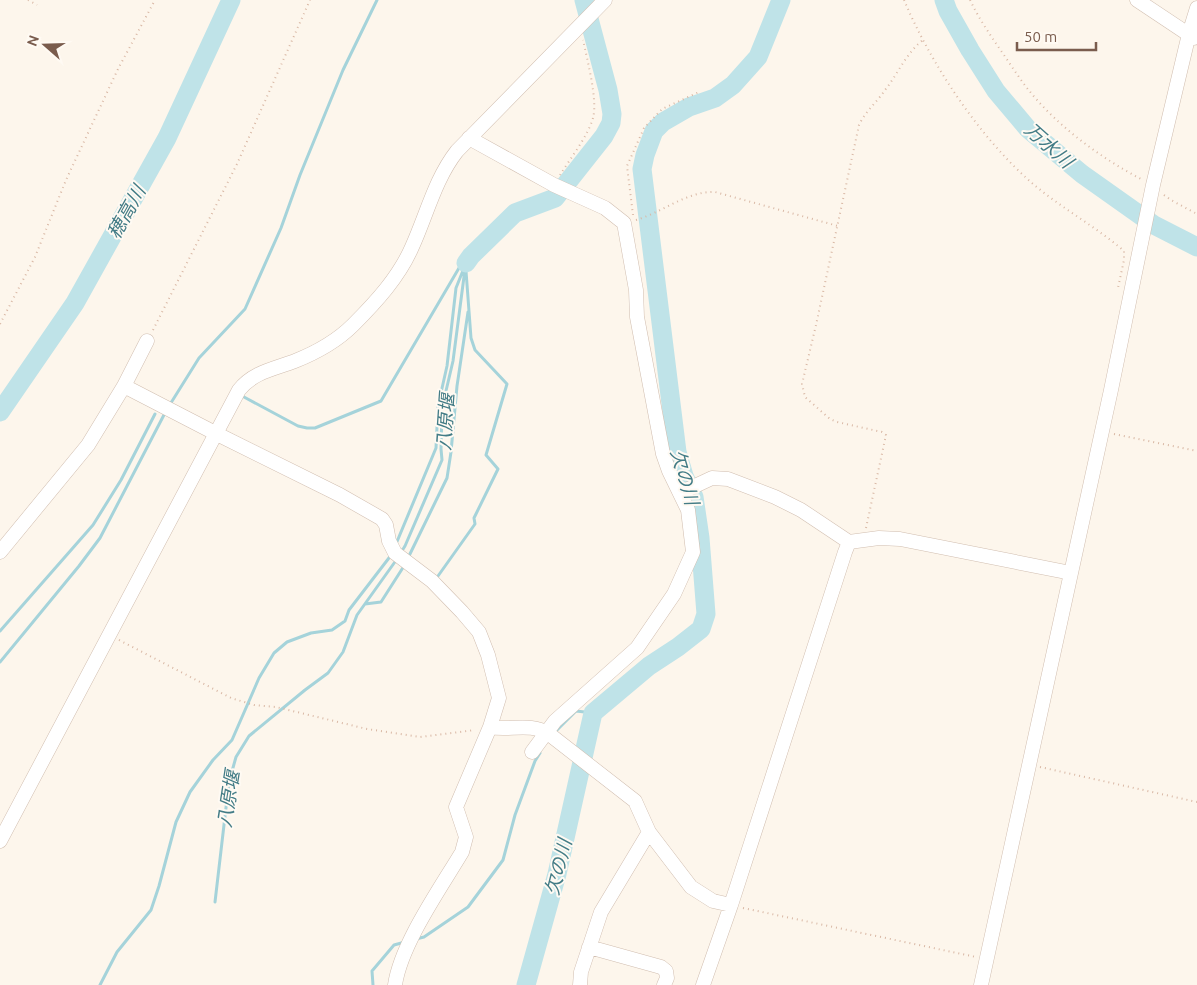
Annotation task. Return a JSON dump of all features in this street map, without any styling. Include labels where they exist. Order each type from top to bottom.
[{"type":"street","points":[[1137,0],[1193,37]]},
{"type":"street","points":[[0,841],[238,390],[251,377],[297,361],[334,341],[352,327],[403,266],[443,170],[457,151],[603,2]]},
{"type":"street","points":[[981,985],[1102,432],[1152,189],[1193,37],[1197,8]]},
{"type":"street","points":[[469,138],[561,188],[606,208],[624,222],[636,290],[637,317],[663,454],[668,471],[682,492],[688,510],[693,552],[674,594],[637,648],[555,721],[551,735],[532,752]]},
{"type":"street","points":[[0,552],[88,445],[124,386],[147,341]]},
{"type":"street","points":[[124,386],[382,518],[386,524],[392,549],[395,553],[432,581],[462,612],[484,641],[499,698],[490,727],[456,807],[466,837],[462,852],[408,946],[397,971],[395,985]]},
{"type":"street","points":[[682,492],[718,477],[741,482],[775,496],[801,510],[849,542],[879,538],[907,540],[1071,573]]},
{"type":"street","points":[[703,985],[731,905],[849,542]]},
{"type":"street","points":[[490,727],[497,729],[532,728],[551,735],[635,800],[649,832],[691,887],[713,901],[731,905]]},
{"type":"street","points":[[580,985],[581,972],[588,947],[601,912],[649,832]]},
{"type":"street","points":[[588,947],[661,967],[666,972],[667,978],[664,985]]},
{"type":"path","points":[[28,0],[37,5]]},
{"type":"path","points":[[0,324],[35,257],[66,180],[118,69],[155,0]]},
{"type":"path","points":[[147,341],[237,164],[310,0]]},
{"type":"path","points":[[904,0],[923,40],[969,113],[999,152],[1032,183],[1109,238],[1124,251],[1118,288]]},
{"type":"path","points":[[970,0],[980,22],[1030,92],[1055,119],[1152,189],[1197,214]]},
{"type":"path","points":[[561,188],[594,116],[590,77],[580,25]]},
{"type":"path","points":[[864,540],[886,434],[830,419],[805,396],[802,384],[859,125],[862,118],[886,90],[914,48],[923,40]]},
{"type":"path","points":[[633,220],[627,166],[644,128],[662,109],[699,92]]},
{"type":"path","points":[[638,220],[704,191],[715,192],[838,226]]},
{"type":"path","points":[[1102,432],[1197,451]]},
{"type":"path","points":[[110,635],[231,698],[254,706],[276,707],[366,729],[420,737],[460,733],[490,727]]},
{"type":"path","points":[[1028,764],[1197,802]]},
{"type":"path","points":[[731,905],[986,959]]},
{"type":"waterway","name":"穂高川","points":[[0,412],[75,303],[167,138],[231,0]]},
{"type":"waterway","points":[[169,406],[199,358],[245,309],[281,228],[300,175],[343,70],[377,0]]},
{"type":"waterway","name":"八原堰","points":[[466,263],[515,213],[555,198],[604,136],[611,123],[612,114],[608,90],[584,0]]},
{"type":"waterway","name":"欠の川","points":[[526,985],[557,874],[593,713],[649,666],[701,629],[706,614],[700,538],[694,497],[684,476],[677,452],[642,169],[645,155],[654,131],[663,122],[689,107],[715,98],[733,85],[758,57],[781,0]]},
{"type":"waterway","name":"万水川","points":[[944,0],[948,11],[970,50],[996,91],[1028,129],[1082,174],[1154,225],[1197,247]]},
{"type":"waterway","points":[[244,397],[298,426],[307,428],[315,428],[381,401],[459,268],[465,263]]},
{"type":"waterway","points":[[396,544],[436,448],[438,406],[447,366],[456,288],[466,263]]},
{"type":"waterway","name":"八原堰","points":[[400,554],[442,460],[442,408],[453,361],[465,269]]},
{"type":"waterway","points":[[438,576],[475,524],[474,518],[498,469],[486,455],[507,384],[475,350],[471,338],[466,271]]},
{"type":"waterway","points":[[408,558],[447,478],[457,386],[468,312]]},
{"type":"waterway","points":[[0,662],[100,538],[166,411]]},
{"type":"waterway","points":[[0,631],[93,525],[121,480],[155,414]]},
{"type":"waterway","points":[[100,985],[117,952],[151,910],[176,822],[190,792],[213,760],[232,740],[259,678],[274,653],[287,642],[311,633],[332,630],[345,621],[349,610],[392,554]]},
{"type":"waterway","name":"八原堰","points":[[215,902],[229,782],[236,757],[249,736],[328,673],[343,652],[357,615],[397,559]]},
{"type":"waterway","points":[[365,604],[381,602],[404,566]]},
{"type":"waterway","points":[[557,730],[576,711],[593,713]]},
{"type":"waterway","points":[[416,939],[424,937],[468,907],[503,860],[515,815],[535,761],[540,753]]},
{"type":"waterway","points":[[373,985],[372,971],[394,945],[405,942]]}]
